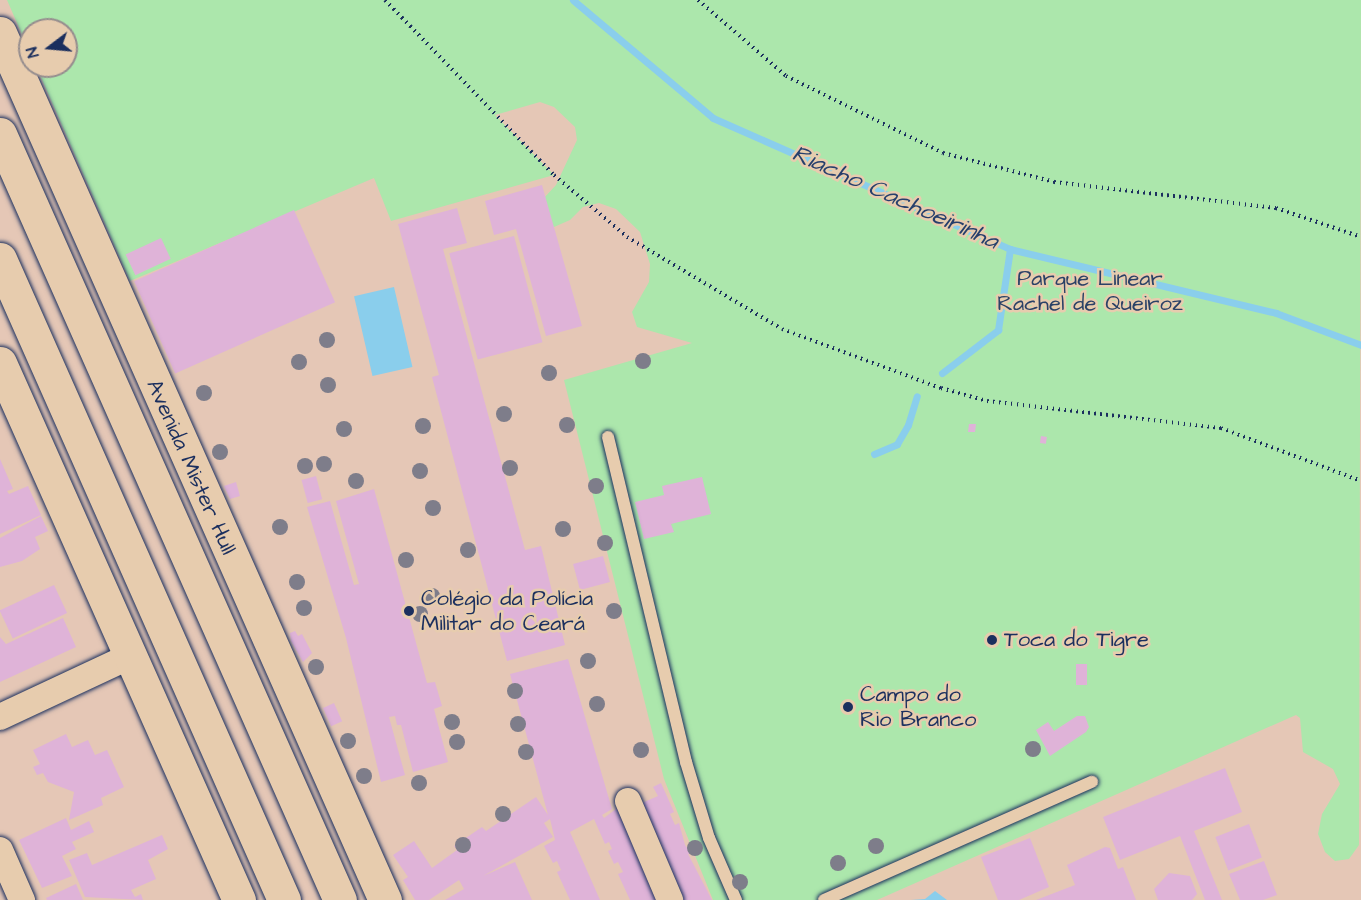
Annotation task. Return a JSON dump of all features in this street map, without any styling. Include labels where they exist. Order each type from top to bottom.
[{"type":"main road","name":"Avenida Mister Hull","points":[[0,33],[385,900]]},
{"type":"main road","name":"Avenida Mister Hull","points":[[0,134],[340,900]]},
{"type":"main road","points":[[0,260],[284,900]]},
{"type":"main road","points":[[0,363],[128,657],[239,900]]},
{"type":"street","points":[[0,717],[128,657]]},
{"type":"street","points":[[628,801],[670,900]]},
{"type":"street","points":[[0,850],[22,900]]},
{"type":"lane","points":[[608,437],[686,762],[709,838],[736,900]]},
{"type":"lane","points":[[824,900],[1092,782]]},
{"type":"path","points":[[385,0],[406,27],[555,175],[627,237],[782,329],[941,388],[987,401],[1221,428],[1361,481]]},
{"type":"path","points":[[698,0],[786,76],[943,153],[1054,182],[1276,208],[1361,237]]},
{"type":"green space","name":"Parque Linear Rachel de Queiroz","points":[[7,0],[1361,0],[1359,845],[1349,859],[1335,861],[1325,852],[1318,834],[1322,814],[1340,784],[1333,769],[1303,752],[1300,718],[1296,715],[877,900],[713,900],[664,779],[564,380],[692,343],[637,327],[632,312],[649,282],[650,264],[640,232],[616,209],[599,203],[583,207],[570,220],[554,227],[538,220],[544,198],[556,185],[577,140],[575,127],[554,107],[540,102],[495,115],[554,175],[391,221],[374,178],[130,281],[41,78],[78,78],[78,18],[18,18],[18,25]]},
{"type":"water","points":[[394,287],[412,367],[372,376],[354,296]]},
{"type":"water","points":[[935,891],[947,900],[911,900],[925,899]]},
{"type":"building","points":[[542,185],[582,326],[546,336],[516,229],[494,235],[485,201]]},
{"type":"building","points":[[457,208],[467,243],[443,249],[525,550],[541,546],[565,645],[507,661],[432,377],[439,375],[398,224]]},
{"type":"building","points":[[294,210],[335,302],[175,373],[134,281]]},
{"type":"building","points":[[514,236],[542,342],[478,360],[449,253]]},
{"type":"building","points":[[161,238],[171,259],[135,275],[126,254]]},
{"type":"building","points":[[969,424],[976,424],[975,432],[968,432]]},
{"type":"building","points":[[1041,436],[1047,437],[1046,444],[1040,443]]},
{"type":"building","points":[[0,459],[13,489],[7,491],[9,494],[28,486],[41,515],[0,534]]},
{"type":"building","points":[[316,476],[322,499],[308,503],[302,480]]},
{"type":"building","points":[[702,477],[711,514],[671,524],[674,532],[644,539],[635,502],[664,495],[662,486]]},
{"type":"building","points":[[236,482],[240,496],[230,499],[224,486]]},
{"type":"building","points":[[374,489],[427,683],[435,682],[442,706],[434,709],[448,762],[413,772],[401,725],[397,725],[395,716],[389,717],[405,775],[381,782],[346,638],[307,507],[330,501],[354,585],[359,584],[336,501]]},
{"type":"building","points":[[41,516],[48,531],[35,537],[40,549],[22,561],[0,567],[0,538]]},
{"type":"building","points":[[603,556],[610,582],[580,590],[573,564]]},
{"type":"building","points":[[54,585],[67,613],[13,638],[0,610]]},
{"type":"building","points":[[63,618],[76,647],[0,682],[0,637],[6,644]]},
{"type":"building","points":[[295,631],[298,636],[302,634],[312,653],[303,662],[291,641],[290,633]]},
{"type":"building","points":[[568,659],[612,809],[602,815],[604,818],[624,803],[666,900],[630,900],[618,874],[623,872],[618,862],[614,864],[608,851],[612,849],[609,842],[605,844],[594,819],[570,832],[600,900],[570,900],[557,872],[561,870],[557,861],[553,863],[544,846],[555,840],[550,819],[544,823],[553,837],[483,876],[515,862],[532,900],[445,900],[464,889],[459,880],[429,900],[415,900],[403,880],[408,877],[393,855],[414,841],[432,868],[457,850],[454,846],[482,827],[486,831],[536,797],[548,815],[510,674]]},
{"type":"building","points":[[1076,664],[1087,664],[1087,685],[1076,685]]},
{"type":"building","points":[[334,703],[342,721],[331,726],[323,708]]},
{"type":"building","points":[[1077,716],[1085,716],[1089,727],[1086,732],[1050,756],[1036,730],[1048,722],[1054,731]]},
{"type":"building","points":[[66,734],[72,747],[88,740],[95,755],[107,750],[124,787],[101,798],[103,805],[69,820],[74,792],[48,782],[43,773],[37,775],[33,767],[40,764],[33,750]]},
{"type":"building","points":[[1225,768],[1242,812],[1194,831],[1222,900],[1205,900],[1180,836],[1120,860],[1103,817]]},
{"type":"building","points":[[661,783],[674,812],[670,814],[675,825],[679,823],[685,845],[691,853],[688,854],[712,900],[676,900],[635,806],[658,796],[653,787]]},
{"type":"building","points":[[66,818],[71,830],[89,821],[94,832],[72,842],[76,849],[62,856],[72,876],[42,888],[19,840]]},
{"type":"building","points":[[1249,824],[1262,858],[1228,871],[1215,837]]},
{"type":"building","points":[[162,835],[168,849],[148,860],[156,879],[131,890],[135,897],[141,894],[143,900],[85,897],[69,860],[87,853],[92,865]]},
{"type":"building","points":[[1030,838],[1049,887],[1019,900],[998,900],[981,857]]},
{"type":"building","points":[[1105,847],[1110,848],[1118,869],[1123,867],[1136,900],[1036,900],[1075,885],[1067,865]]},
{"type":"building","points":[[1264,861],[1277,895],[1263,900],[1240,900],[1229,874]]},
{"type":"building","points":[[1169,873],[1190,876],[1197,894],[1192,900],[1158,900],[1154,889]]},
{"type":"building","points":[[76,884],[83,900],[47,900],[46,898]]},
{"type":"waterway","name":"Riacho Cachoeirinha","points":[[573,0],[713,118],[1010,249],[1276,313],[1361,345]]},
{"type":"waterway","points":[[942,373],[998,330],[1010,249]]},
{"type":"waterway","points":[[874,454],[897,444],[908,425],[917,396]]},
{"type":"place","name":"Colégio da Polícia Militar do Ceará","points":[[409,611]]},
{"type":"place","name":"Toca do Tigre","points":[[992,640]]},
{"type":"place","name":"Campo do Rio Branco","points":[[848,707]]}]
